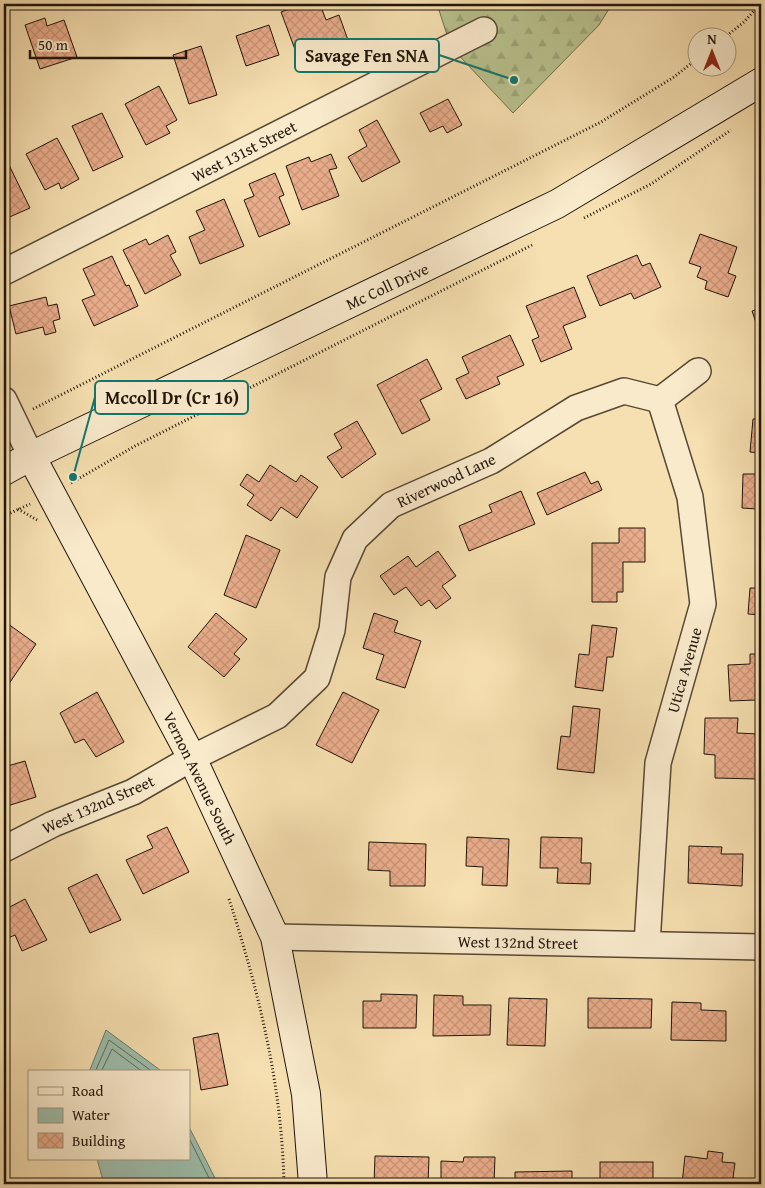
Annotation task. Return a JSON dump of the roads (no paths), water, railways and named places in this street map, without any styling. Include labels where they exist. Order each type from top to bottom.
[{"type":"main road","name":"Mc Coll Drive","points":[[4,471],[31,456],[557,204],[761,82]]},
{"type":"main road","name":"Vernon Avenue South","points":[[31,456],[192,758],[275,938],[306,1094],[313,1184]]},
{"type":"street","name":"West 131st Street","points":[[4,272],[484,30]]},
{"type":"street","points":[[660,400],[698,370]]},
{"type":"street","name":"Riverwood Lane","points":[[192,758],[277,716],[317,678],[332,630],[338,577],[355,539],[391,505],[491,461],[576,408],[624,391],[660,400]]},
{"type":"street","name":"Utica Avenue","points":[[648,944],[658,763],[703,604],[690,497],[660,400]]},
{"type":"street","name":"Vernon Avenue South","points":[[9,410],[31,456]]},
{"type":"street","name":"West 132nd Street","points":[[4,850],[53,824],[133,792],[192,758]]},
{"type":"street","name":"West 132nd Street","points":[[275,938],[761,947]]},
{"type":"water","points":[[106,1030],[160,1070],[90,1070]]},
{"type":"water","points":[[190,1129],[218,1184],[104,1184],[97,1160],[190,1160]]},
{"type":"place","name":"Savage Fen SNA","points":[[514,80]]},
{"type":"place","name":"Mccoll Dr (Cr 16)","points":[[73,477]]}]
